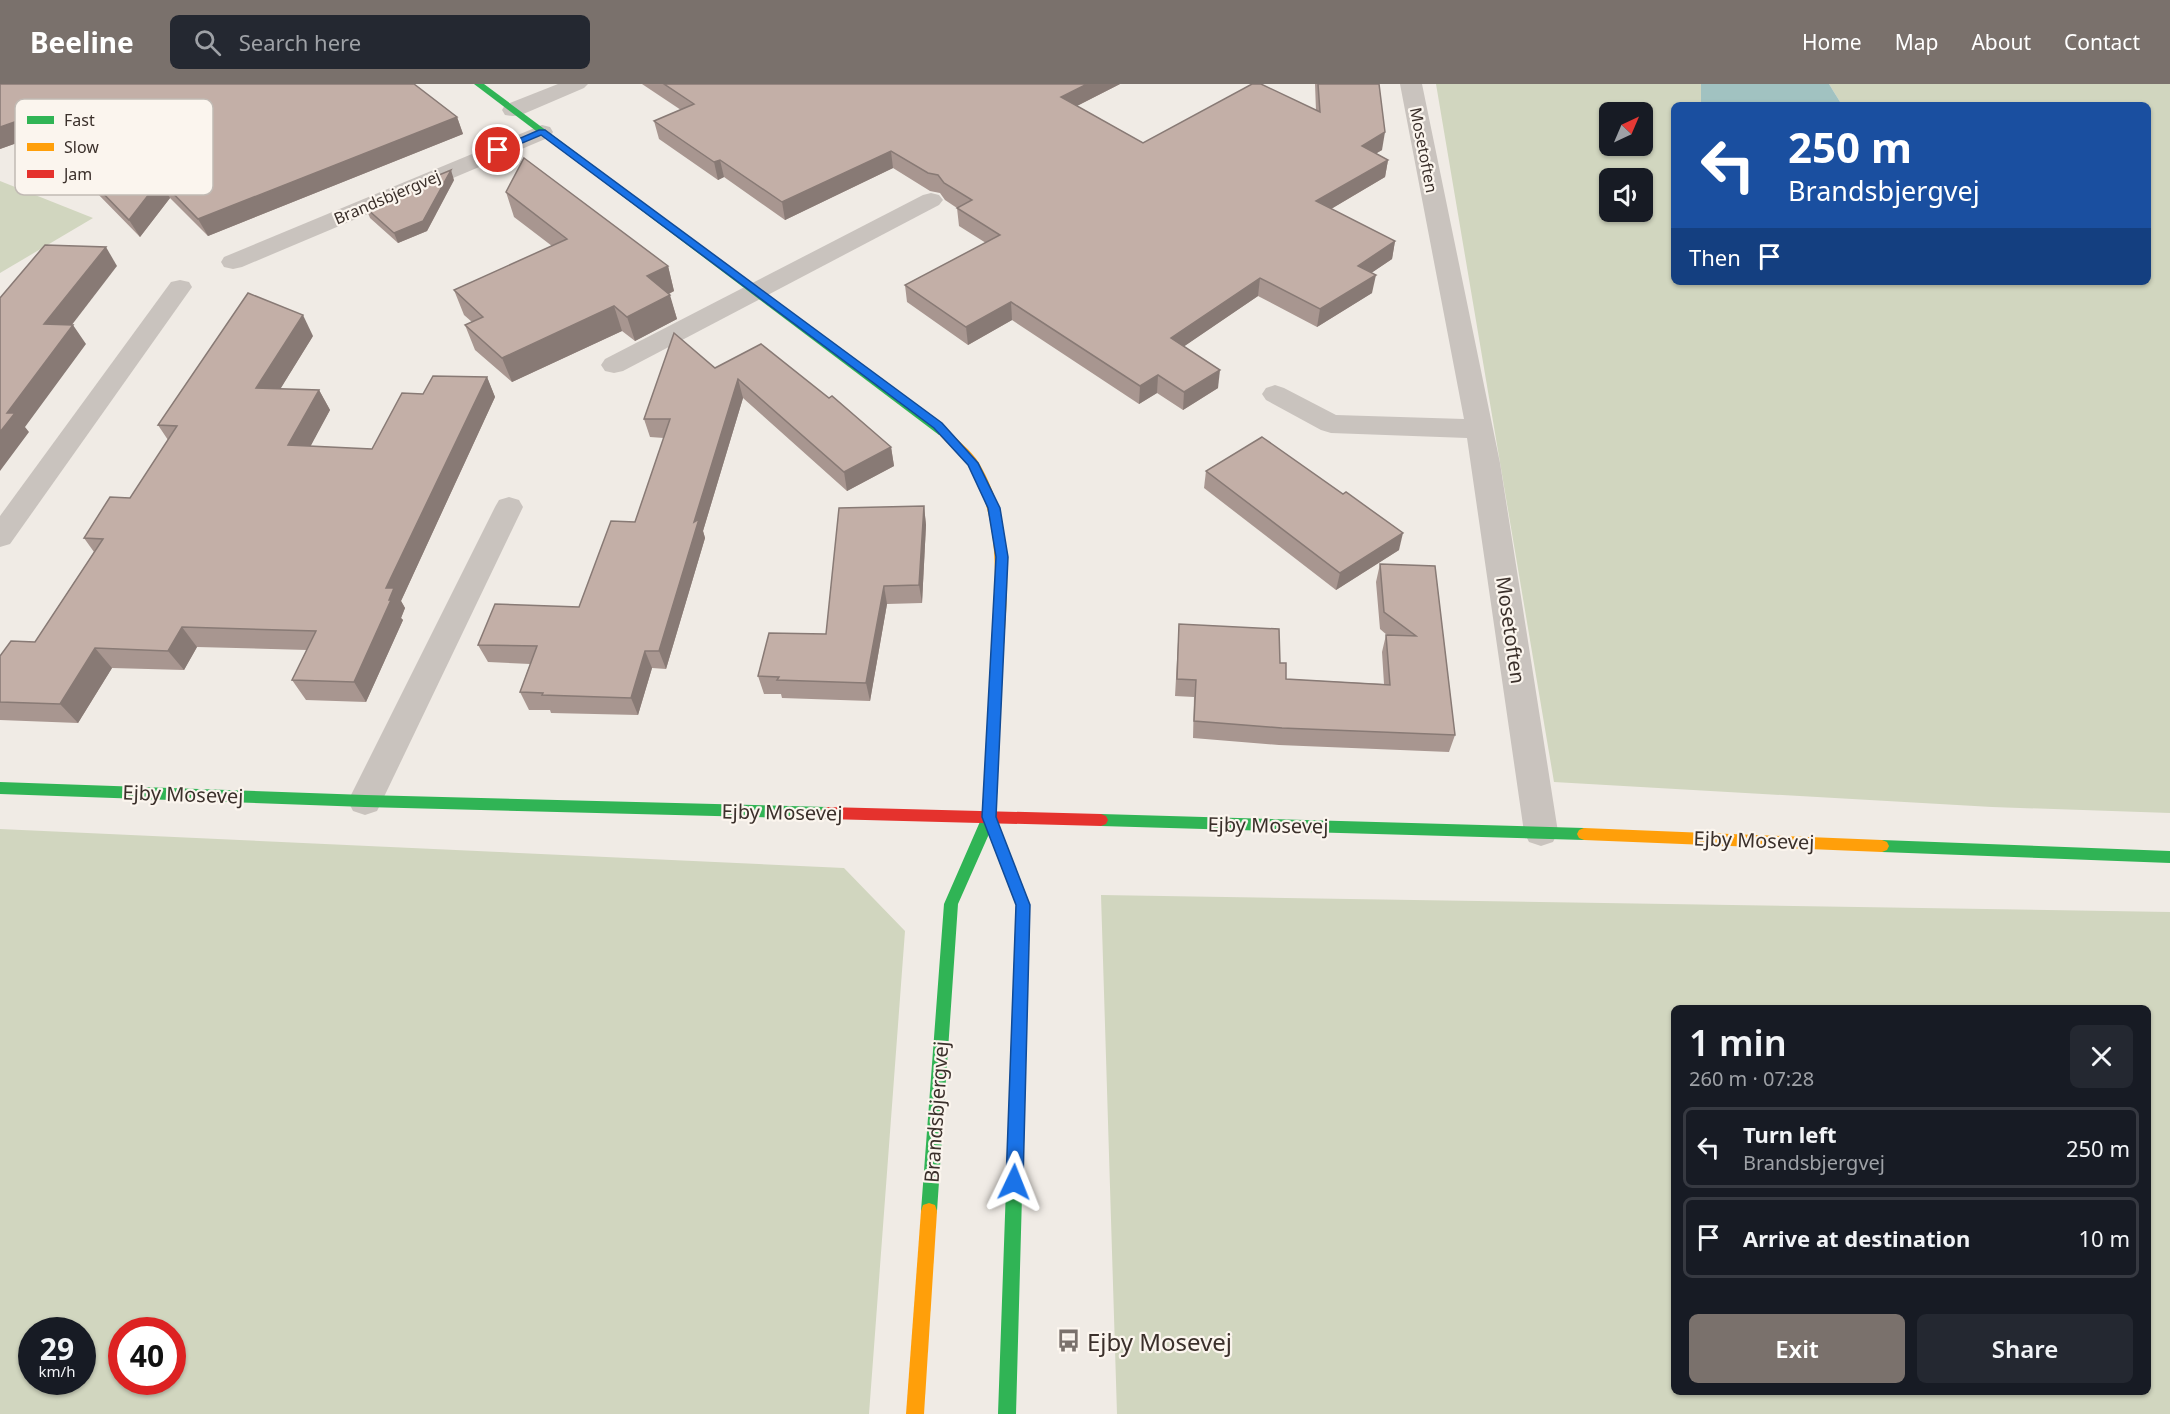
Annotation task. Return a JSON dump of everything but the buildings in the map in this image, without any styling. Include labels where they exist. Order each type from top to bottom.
[{"type":"street","name":"Brandsbjergvej","points":[[478,84],[938,426],[973,463],[994,508],[1002,557],[989,817],[951,904],[915,1414]]},
{"type":"street","points":[[513,110],[577,84]]},
{"type":"street","name":"Mosetoften","points":[[1411,84],[1479,429],[1540,832]]},
{"type":"street","name":"Brandsbjergvej","points":[[232,262],[542,132]]},
{"type":"street","points":[[614,365],[931,200]]},
{"type":"street","points":[[0,537],[180,287]]},
{"type":"street","points":[[1275,394],[1331,424],[1479,429]]},
{"type":"street","points":[[365,801],[509,507]]},
{"type":"street","name":"Ejby Mosevej","points":[[0,788],[365,801],[1540,832],[2170,857]]},
{"type":"street","name":"Brandsbjergvej","points":[[989,817],[1023,905],[1007,1414]]},
{"type":"green space","points":[[1436,84],[1701,84],[1701,102],[1671,102],[1671,285],[2151,285],[2151,102],[1840,102],[1829,84],[2170,84],[2170,813],[1992,807],[1554,782]]},
{"type":"green space","points":[[0,181],[15,187],[15,195],[35,195],[93,218],[0,273]]},
{"type":"green space","points":[[0,829],[844,868],[905,931],[869,1414],[0,1414]]},
{"type":"green space","points":[[1101,895],[2170,912],[2170,1414],[1117,1414]]},
{"type":"water","points":[[1701,84],[1829,84],[1840,102],[1701,102]]},
{"type":"traffic: fast","points":[[478,84],[943,432]]},
{"type":"traffic: fast","points":[[929,1211],[951,904],[989,817],[997,662]]},
{"type":"traffic: fast","points":[[0,788],[365,801],[827,813]]},
{"type":"traffic: fast","points":[[989,817],[1023,905],[1007,1414]]},
{"type":"traffic: fast","points":[[1101,820],[1584,834]]},
{"type":"traffic: fast","points":[[1882,846],[2170,857]]},
{"type":"traffic: slow","points":[[943,432],[973,463],[994,508],[1002,557],[997,662]]},
{"type":"traffic: slow","points":[[1584,834],[1882,846]]},
{"type":"traffic: slow","points":[[915,1414],[929,1211]]},
{"type":"traffic: jam","points":[[827,813],[1101,820]]},
{"type":"place","name":"Ejby Mosevej","points":[[1069,1341]]},
{"type":"route","points":[[498,150],[542,132],[938,426],[973,463],[994,508],[1002,557],[989,817],[1023,905],[1014,1182]]}]
